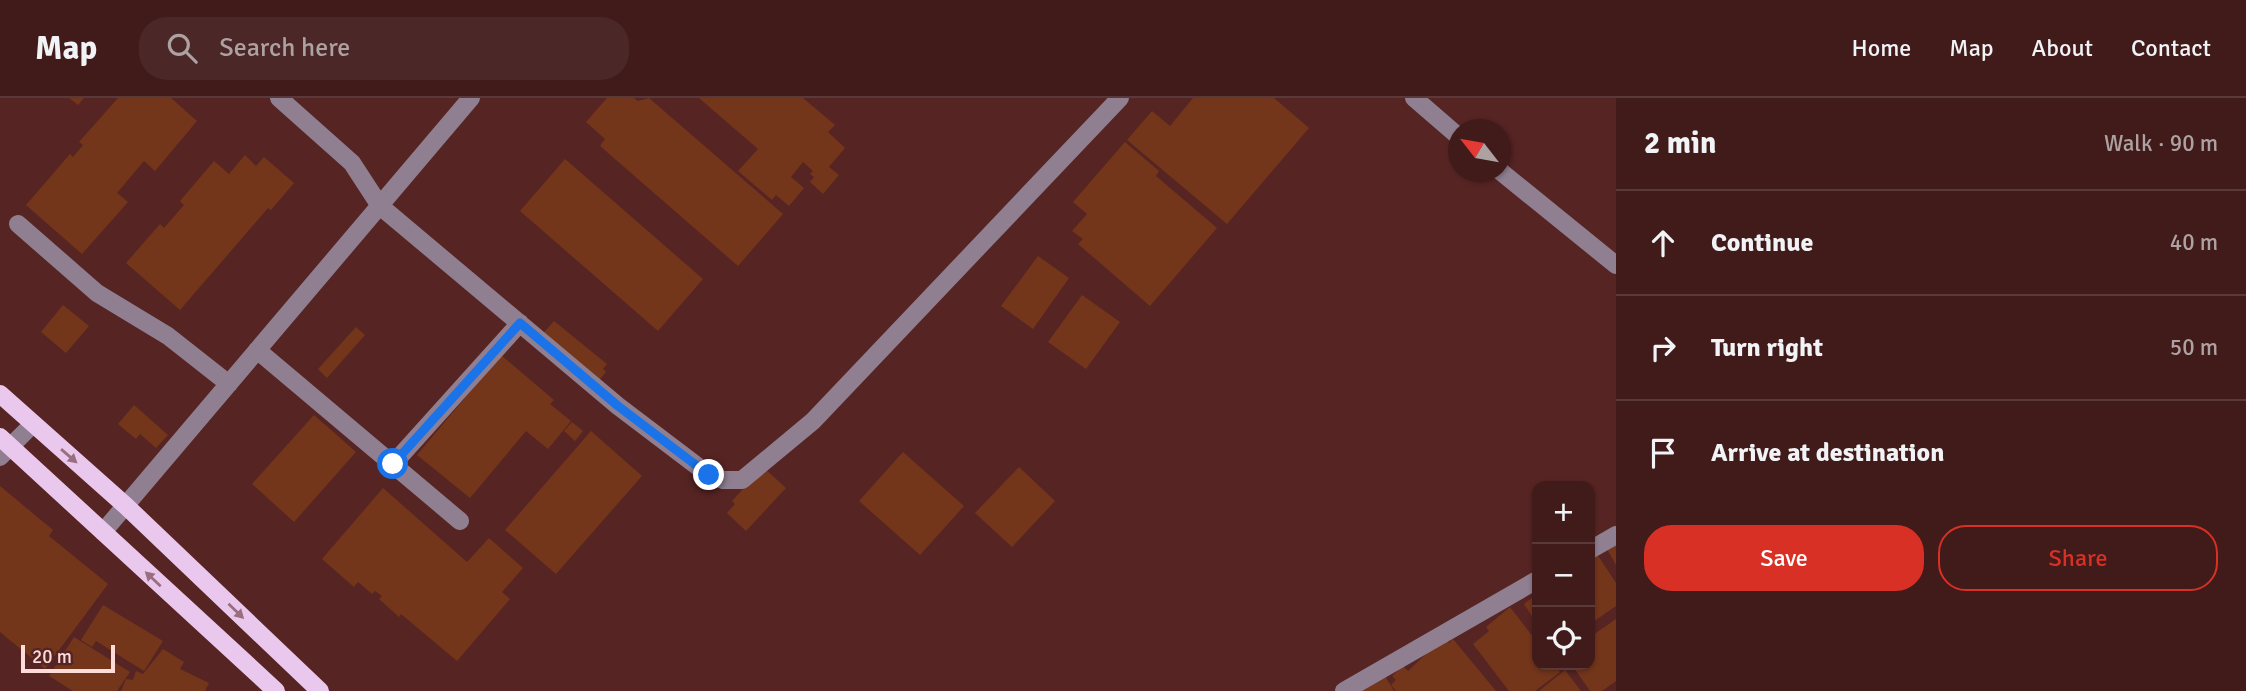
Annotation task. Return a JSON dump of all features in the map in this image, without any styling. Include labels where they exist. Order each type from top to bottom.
[{"type":"main road","points":[[0,394],[126,506],[320,691]]},
{"type":"main road","points":[[4,447],[103,532],[276,691]]},
{"type":"street","points":[[279,98],[352,163],[380,206],[618,406],[709,475],[723,480],[742,480],[813,421],[1120,98]]},
{"type":"street","points":[[103,532],[471,98]]},
{"type":"street","points":[[1415,98],[1448,127]]},
{"type":"street","points":[[1511,180],[1616,265]]},
{"type":"street","points":[[18,224],[97,293],[168,336],[229,384]]},
{"type":"street","points":[[393,464],[520,323]]},
{"type":"street","points":[[257,350],[460,521]]},
{"type":"street","points":[[4,447],[33,424]]},
{"type":"street","points":[[1595,547],[1616,536]]},
{"type":"street","points":[[1344,691],[1532,583]]},
{"type":"building","points":[[69,98],[84,98],[78,105]]},
{"type":"building","points":[[118,98],[171,98],[197,121],[155,171],[144,161],[117,193],[128,202],[82,254],[26,205],[70,154],[73,157],[83,145],[79,142]]},
{"type":"building","points":[[607,98],[634,98],[638,101],[649,98],[783,214],[738,266],[600,146],[605,139],[586,122]]},
{"type":"building","points":[[699,98],[803,98],[835,125],[828,132],[845,148],[829,167],[839,175],[823,194],[810,182],[814,177],[810,174],[813,171],[803,162],[791,177],[804,188],[789,206],[776,195],[772,200],[738,171],[758,149]]},
{"type":"building","points":[[1193,98],[1274,98],[1309,128],[1227,224],[1127,140],[1152,111],[1170,126]]},
{"type":"building","points":[[1125,142],[1159,171],[1156,176],[1217,228],[1150,306],[1078,244],[1083,239],[1072,231],[1087,214],[1073,202]]},
{"type":"building","points":[[245,155],[256,166],[264,157],[294,183],[271,210],[268,208],[180,310],[126,263],[160,224],[164,228],[184,205],[180,201],[214,161],[229,174]]},
{"type":"building","points":[[565,159],[703,279],[658,331],[520,211]]},
{"type":"building","points":[[1038,256],[1069,278],[1033,329],[1001,306]]},
{"type":"building","points":[[1082,295],[1120,322],[1086,369],[1048,342]]},
{"type":"building","points":[[63,305],[89,326],[66,353],[41,332]]},
{"type":"building","points":[[554,321],[607,364],[603,369],[606,372],[596,384],[539,338]]},
{"type":"building","points":[[356,327],[365,335],[327,378],[318,369]]},
{"type":"building","points":[[501,355],[554,400],[550,404],[571,421],[548,449],[526,431],[470,498],[417,455]]},
{"type":"building","points":[[134,405],[168,435],[156,448],[140,434],[136,439],[118,424]]},
{"type":"building","points":[[314,415],[356,452],[294,522],[252,484]]},
{"type":"building","points":[[572,422],[583,431],[575,441],[564,431]]},
{"type":"building","points":[[591,431],[642,476],[556,574],[505,530]]},
{"type":"building","points":[[903,452],[964,506],[920,555],[859,501]]},
{"type":"building","points":[[763,467],[786,488],[746,531],[727,513],[735,504],[732,501]]},
{"type":"building","points":[[1019,467],[1055,501],[1012,547],[975,513]]},
{"type":"building","points":[[0,486],[53,530],[49,536],[108,584],[45,669],[0,632]]},
{"type":"building","points":[[383,488],[467,562],[489,538],[523,568],[502,592],[510,599],[457,661],[401,614],[399,617],[379,599],[382,596],[375,591],[372,594],[358,582],[354,587],[322,559]]},
{"type":"building","points":[[1616,543],[1616,565],[1607,549]]},
{"type":"building","points":[[1597,554],[1616,583],[1616,606],[1595,621],[1595,607]]},
{"type":"building","points":[[1532,598],[1532,616],[1524,604]]},
{"type":"building","points":[[103,605],[163,641],[144,671],[96,641],[92,647],[81,640]]},
{"type":"building","points":[[1510,607],[1532,636],[1532,670],[1560,672],[1535,691],[1509,691],[1473,644],[1489,631],[1486,627]]},
{"type":"building","points":[[1616,619],[1616,681],[1602,691],[1590,691],[1575,670],[1595,670],[1595,634]]},
{"type":"building","points":[[74,637],[130,672],[117,691],[73,691],[49,676]]},
{"type":"building","points":[[1444,637],[1449,643],[1453,639],[1496,691],[1396,691],[1391,685],[1396,680],[1392,676],[1403,666],[1408,671]]},
{"type":"building","points":[[163,649],[184,662],[180,669],[209,683],[205,691],[121,691],[126,679],[133,680],[136,671],[143,674]]},
{"type":"building","points":[[1565,670],[1581,691],[1539,691]]},
{"type":"building","points":[[1385,676],[1394,691],[1360,691]]},
{"type":"route","points":[[393,464],[520,323],[618,406],[709,475]]}]
